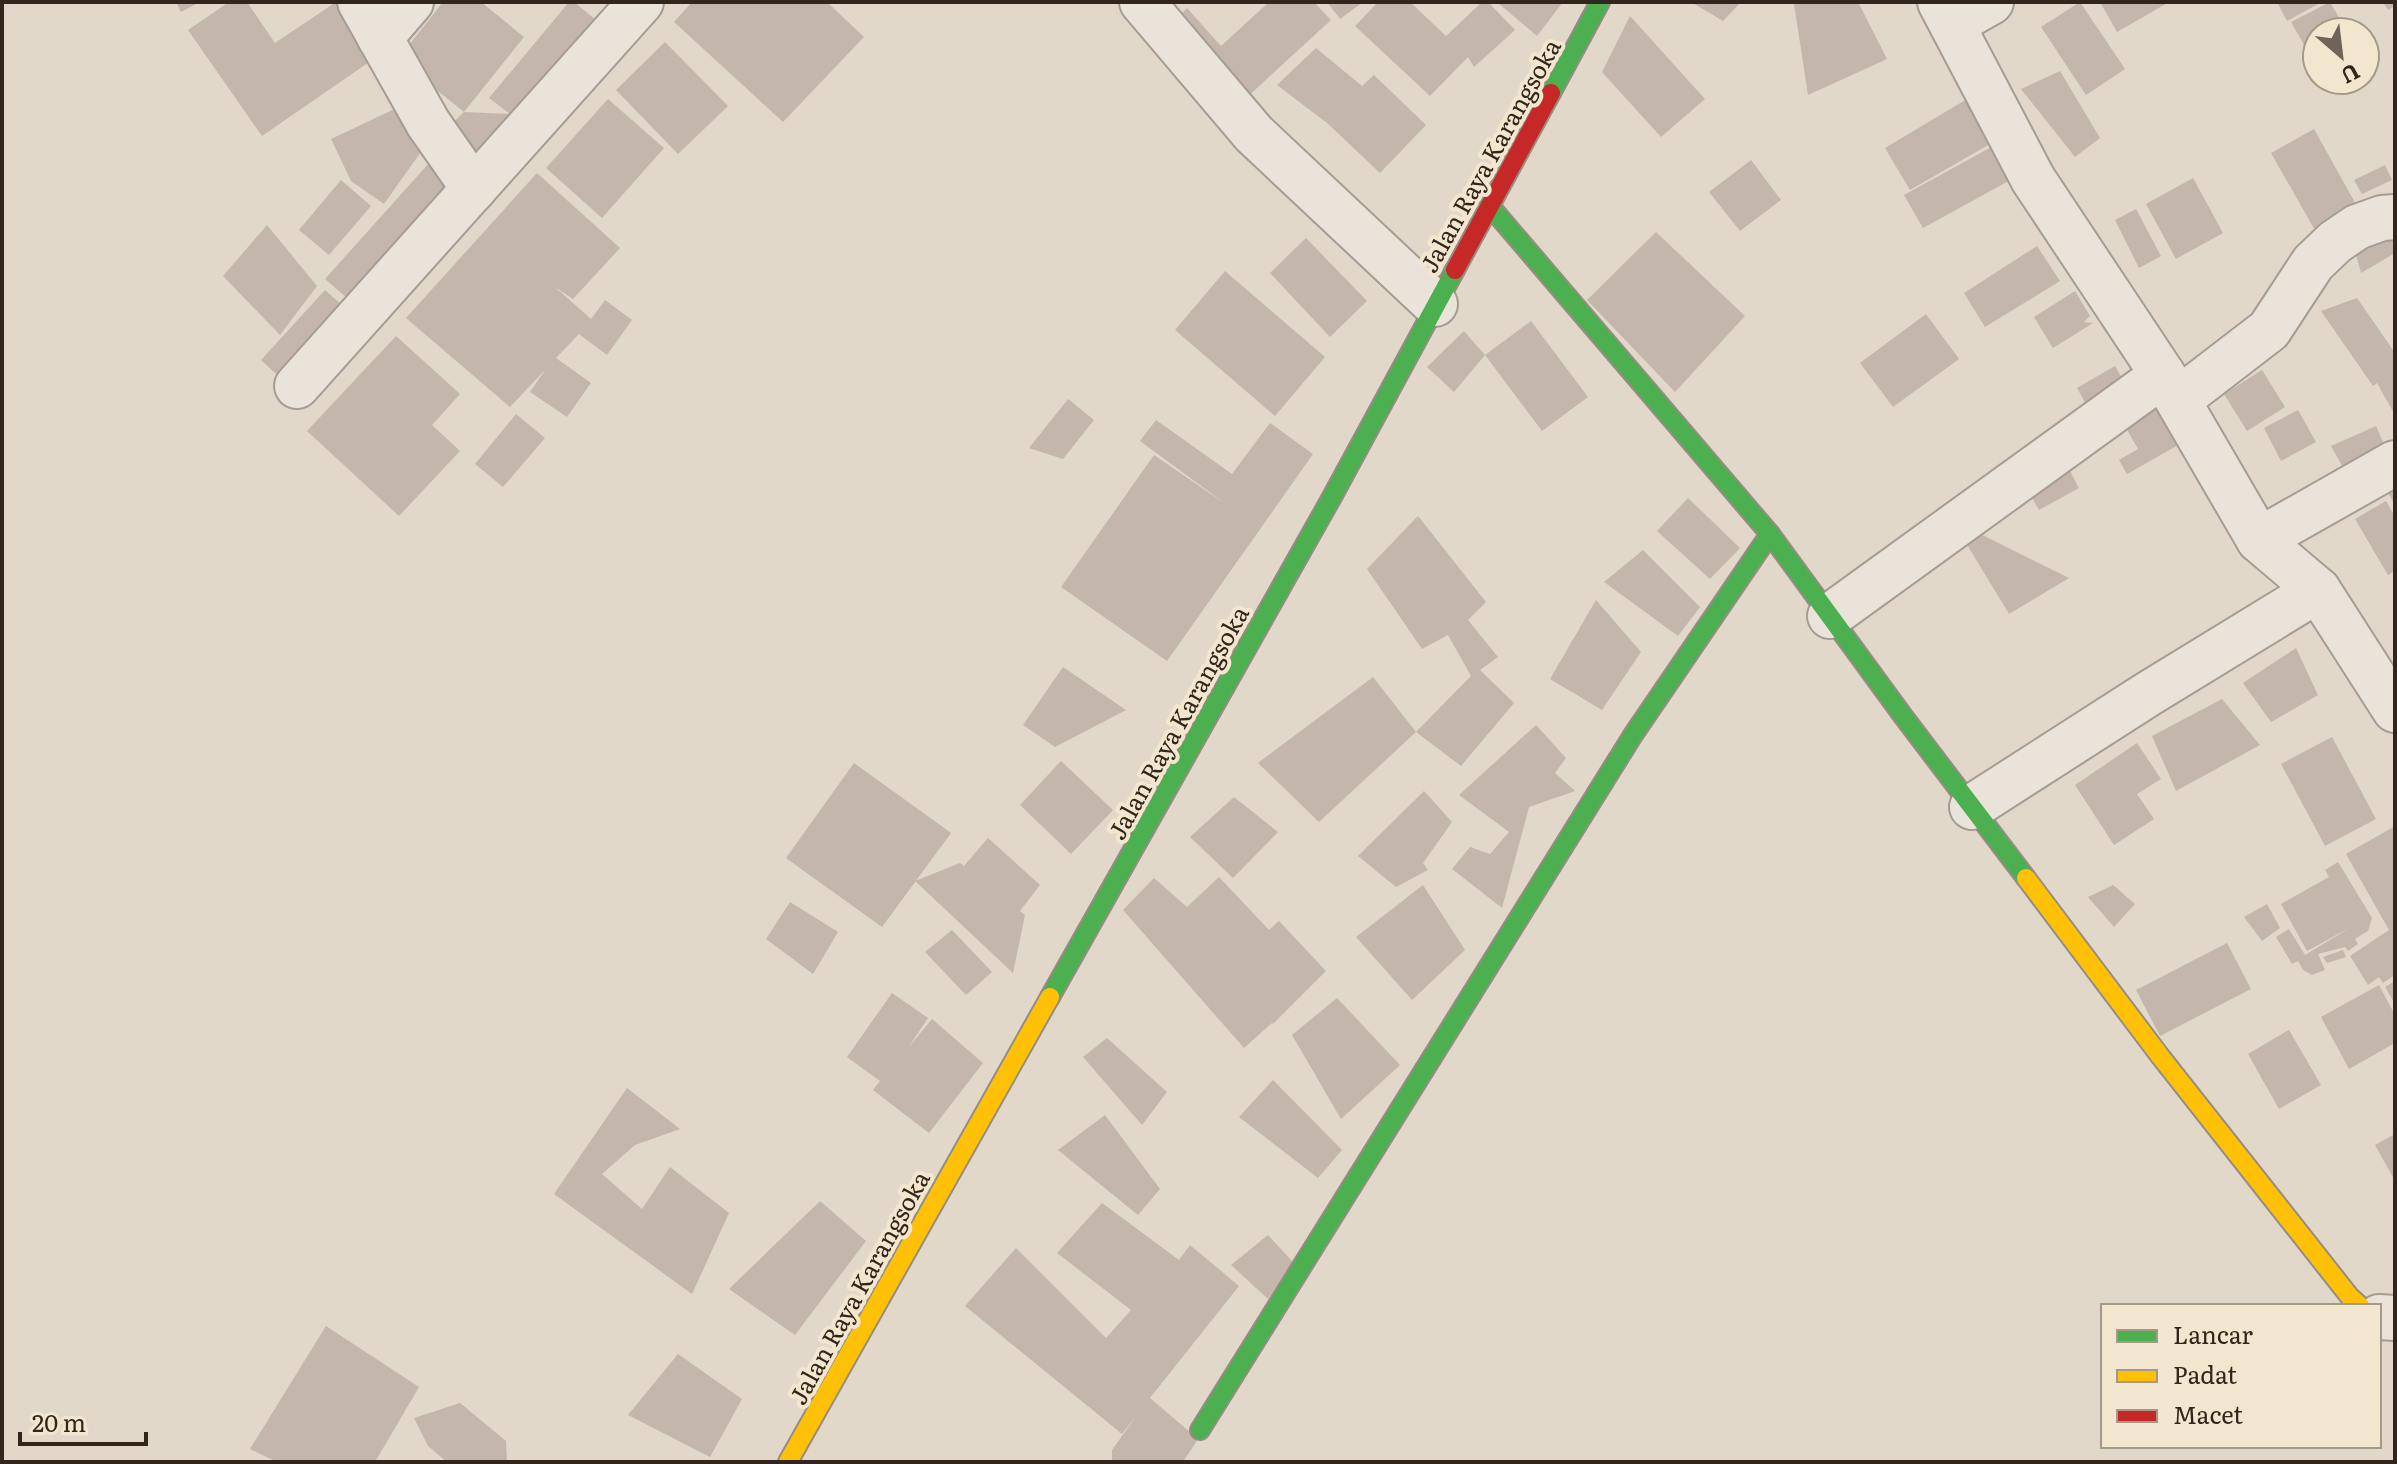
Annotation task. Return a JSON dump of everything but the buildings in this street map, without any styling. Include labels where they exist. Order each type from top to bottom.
[{"type":"street","points":[[411,2],[370,20],[428,123],[474,189]]},
{"type":"street","points":[[297,386],[641,2]]},
{"type":"street","points":[[1142,2],[1254,134],[1435,304]]},
{"type":"street","name":"Jalan Raya Karangsoka","points":[[788,1462],[1332,497],[1600,2]]},
{"type":"street","points":[[1991,2],[1946,13],[2033,179],[2170,388],[2259,540],[2318,590],[2395,710]]},
{"type":"street","points":[[1489,205],[1770,534],[2170,1068],[2358,1304]]},
{"type":"street","points":[[1830,616],[2170,388],[2269,330],[2313,263],[2335,242],[2357,227],[2395,217]]},
{"type":"street","points":[[2259,540],[2395,463]]},
{"type":"street","points":[[1200,1430],[1633,735],[1770,534]]},
{"type":"street","points":[[1972,807],[2318,590]]},
{"type":"traffic: fast","points":[[1551,93],[1600,2]]},
{"type":"traffic: fast","points":[[1489,205],[1770,534],[2026,878]]},
{"type":"traffic: fast","points":[[1050,997],[1332,497],[1455,270]]},
{"type":"traffic: fast","points":[[1200,1430],[1633,735],[1770,534]]},
{"type":"traffic: slow","points":[[2026,878],[2160,1056],[2358,1304]]},
{"type":"traffic: slow","points":[[788,1462],[1050,997]]},
{"type":"traffic: jam","points":[[1455,270],[1551,93]]}]
